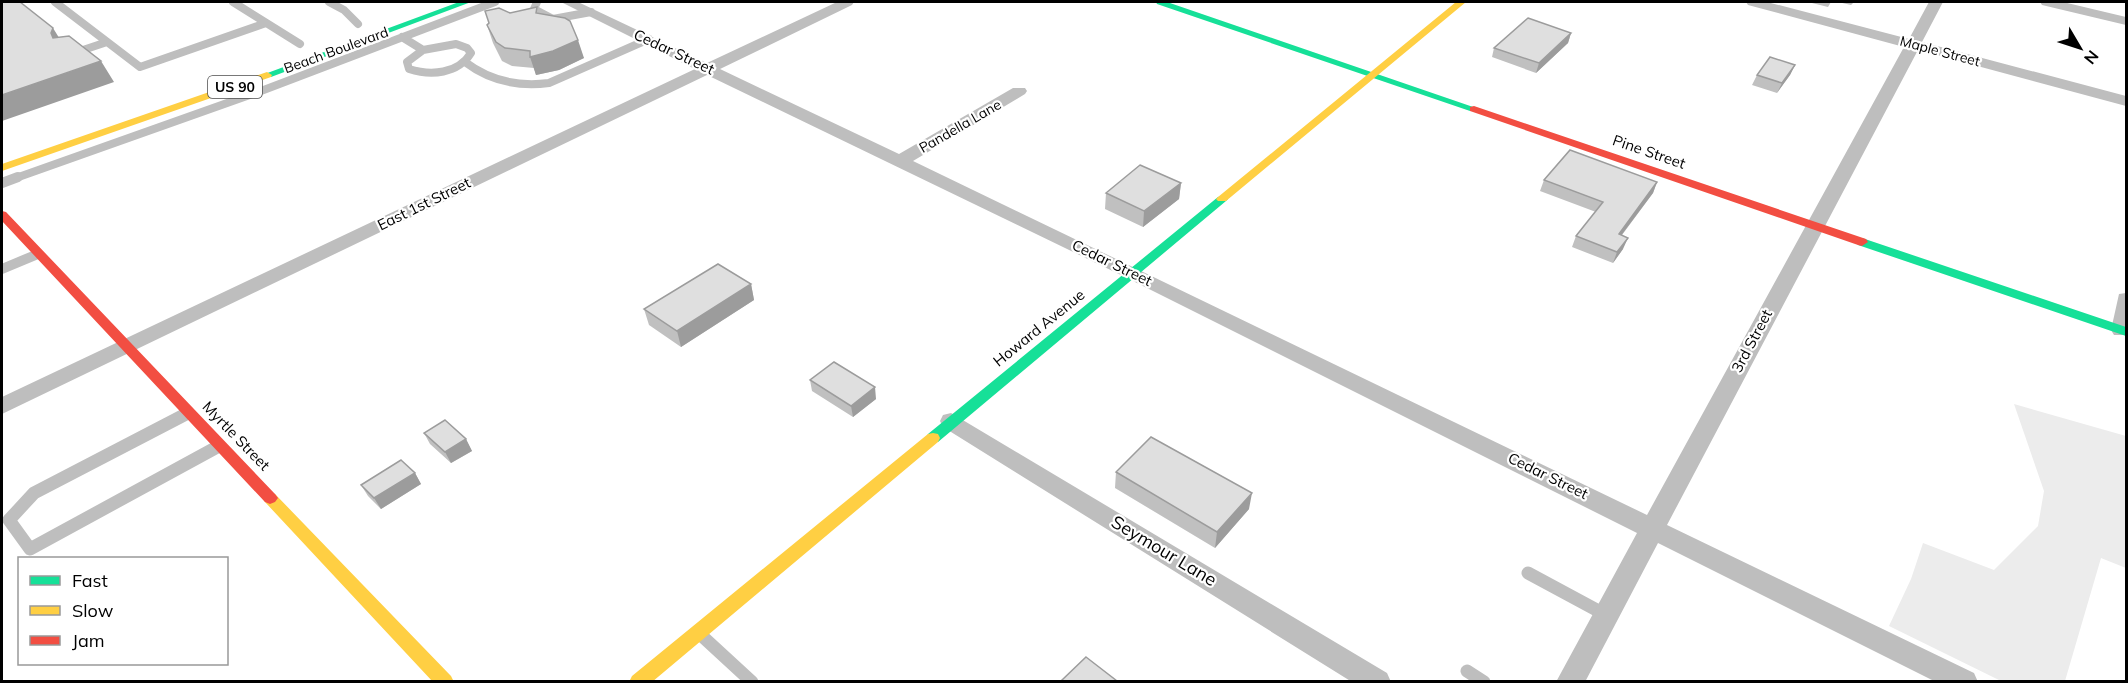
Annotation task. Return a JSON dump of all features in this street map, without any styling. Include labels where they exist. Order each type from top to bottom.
[{"type":"main road","name":"Beach Boulevard","points":[[2,168],[237,86],[466,2]]},
{"type":"main road","name":"Pine Street","points":[[1161,2],[2124,331]]},
{"type":"main road","name":"Howard Avenue","points":[[638,681],[1461,2]]},
{"type":"main road","name":"Beach Boulevard","points":[[339,30],[363,22]]},
{"type":"main road","name":"Beach Boulevard","points":[[280,51],[305,42]]},
{"type":"main road","name":"Myrtle Street","points":[[2,215],[446,681]]},
{"type":"street","name":"Cedar Street","points":[[568,2],[1132,273],[1964,681]]},
{"type":"street","name":"East 1st Street","points":[[2,406],[847,2]]},
{"type":"street","name":"Maple Street","points":[[1753,2],[2127,101]]},
{"type":"street","name":"3rd Street","points":[[1570,681],[1936,2]]},
{"type":"street","points":[[2047,2],[2127,21]]},
{"type":"street","name":"Pandella Lane","points":[[900,161],[1020,91]]},
{"type":"street","points":[[2124,331],[2127,299]]},
{"type":"street","name":"Seymour Lane","points":[[951,421],[1377,681]]},
{"type":"lane","points":[[55,2],[140,67],[266,23]]},
{"type":"lane","points":[[233,2],[266,23],[305,42]]},
{"type":"lane","points":[[329,2],[363,22]]},
{"type":"lane","points":[[2,183],[261,91],[495,2]]},
{"type":"lane","points":[[537,2],[534,9],[537,13],[549,17],[565,18],[591,12]]},
{"type":"lane","points":[[402,37],[423,50]]},
{"type":"lane","points":[[465,62],[490,76],[537,85],[549,83],[649,39]]},
{"type":"lane","points":[[70,54],[107,42]]},
{"type":"lane","points":[[441,45],[465,46],[471,53],[465,62],[437,72],[422,73],[409,69],[407,62],[423,50],[441,45]]},
{"type":"lane","points":[[2,269],[38,254]]},
{"type":"lane","points":[[190,411],[34,493],[9,520],[30,549],[222,444]]},
{"type":"lane","points":[[1528,573],[1606,615]]},
{"type":"lane","points":[[698,632],[752,681]]},
{"type":"lane","points":[[1467,671],[1484,681]]},
{"type":"shaded area","points":[[2014,404],[2126,436],[2126,568],[2101,558],[2065,681],[2001,681],[1889,626],[1911,579],[1923,543],[1994,570],[2038,526],[2044,491]]},
{"type":"building","points":[[2,2],[20,2],[53,28],[51,33],[53,38],[69,36],[101,61],[2,95]]},
{"type":"building","points":[[537,7],[536,13],[570,21],[578,40],[553,51],[530,57],[530,51],[505,48],[496,42],[487,25],[489,23],[485,11],[499,8],[510,13]]},
{"type":"building","points":[[1528,18],[1571,33],[1539,63],[1494,48]]},
{"type":"building","points":[[1770,57],[1795,65],[1782,83],[1757,75]]},
{"type":"building","points":[[1570,150],[1657,182],[1619,234],[1628,238],[1617,252],[1576,236],[1603,202],[1544,180]]},
{"type":"building","points":[[1140,165],[1181,183],[1144,211],[1106,193]]},
{"type":"building","points":[[718,264],[751,284],[677,331],[644,309]]},
{"type":"building","points":[[834,362],[875,387],[851,406],[810,380]]},
{"type":"building","points":[[445,420],[466,439],[445,452],[424,433]]},
{"type":"building","points":[[1151,437],[1252,493],[1217,532],[1116,472]]},
{"type":"building","points":[[401,460],[415,473],[374,498],[361,485]]},
{"type":"building","points":[[1086,657],[1117,681],[1061,681]]},
{"type":"traffic: fast","points":[[267,75],[466,2]]},
{"type":"traffic: fast","points":[[1160,2],[1474,109]]},
{"type":"traffic: fast","points":[[933,438],[1222,199]]},
{"type":"traffic: fast","points":[[1862,242],[2126,332]]},
{"type":"traffic: slow","points":[[1222,199],[1461,2]]},
{"type":"traffic: slow","points":[[2,168],[267,75]]},
{"type":"traffic: slow","points":[[638,682],[933,438]]},
{"type":"traffic: slow","points":[[270,498],[445,682]]},
{"type":"traffic: jam","points":[[1474,109],[1862,242]]},
{"type":"traffic: jam","points":[[2,215],[270,498]]}]
